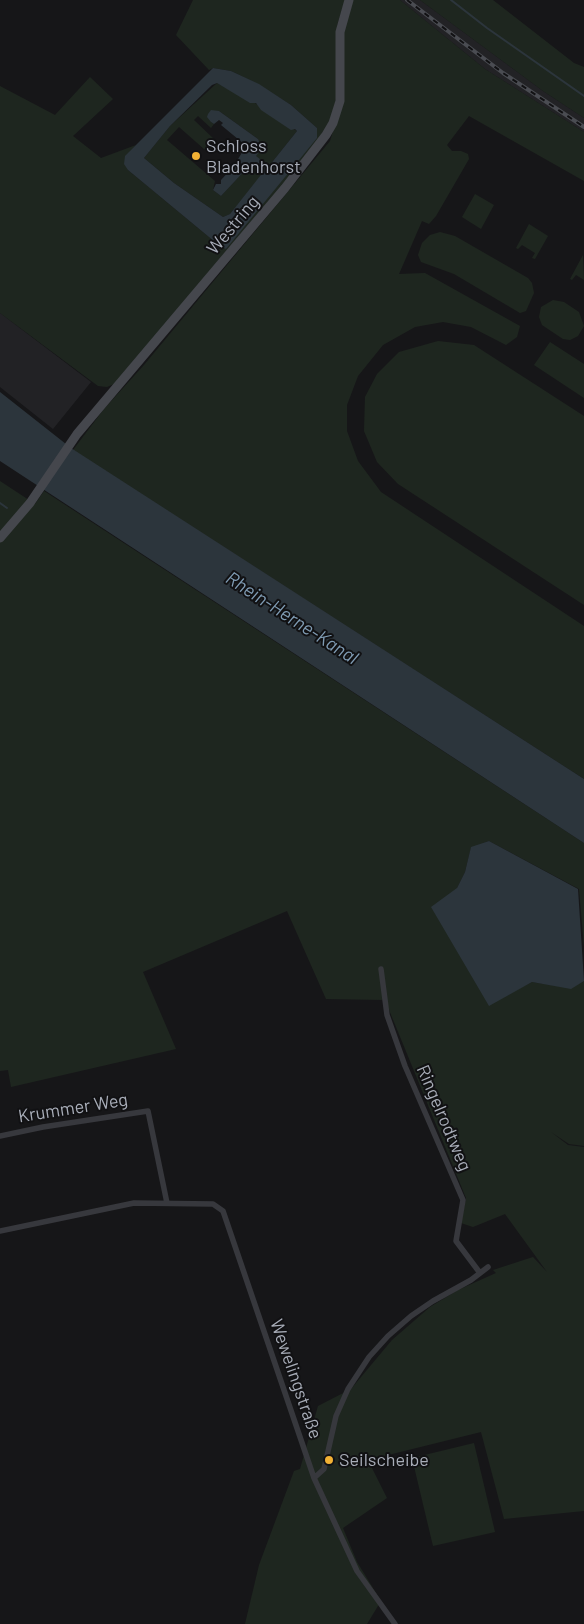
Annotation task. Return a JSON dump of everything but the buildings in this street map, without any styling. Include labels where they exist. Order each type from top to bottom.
[{"type":"main road","name":"Westring","points":[[0,538],[30,503],[72,440],[285,188],[326,135],[333,123],[340,101],[340,32],[349,0]]},
{"type":"street","name":"Ringelrodtweg","points":[[381,969],[387,1015],[405,1066],[463,1200],[456,1241],[480,1272]]},
{"type":"street","name":"Krummer Weg","points":[[0,1136],[43,1127],[148,1111],[167,1203]]},
{"type":"street","points":[[0,1231],[134,1203],[167,1203]]},
{"type":"street","name":"Wewelingstraße","points":[[167,1203],[213,1204],[223,1212],[314,1478],[357,1571],[395,1624]]},
{"type":"street","points":[[314,1478],[324,1469],[336,1416],[348,1389],[368,1357],[411,1316],[433,1301],[471,1280],[488,1267]]},
{"type":"shaded area","points":[[193,0],[345,0],[337,26],[337,96],[330,121],[311,151],[114,384],[107,387],[98,386],[0,313],[0,86],[55,115],[90,77],[113,99],[73,136],[101,158],[136,145],[125,157],[128,170],[221,247],[226,249],[317,128],[291,105],[258,84],[231,71],[213,68],[209,70],[176,35]]},
{"type":"shaded area","points":[[353,0],[400,0],[485,69],[584,132],[584,181],[469,116],[447,145],[452,151],[461,151],[468,154],[469,159],[436,216],[429,224],[422,221],[399,274],[425,273],[520,326],[517,337],[506,345],[471,327],[443,322],[415,327],[383,345],[358,376],[347,405],[347,431],[358,461],[381,492],[584,626],[584,779],[73,450],[104,409],[144,365],[330,141],[344,95],[343,35]]},
{"type":"shaded area","points":[[400,0],[420,0],[543,91],[584,118],[584,132],[485,69]]},
{"type":"shaded area","points":[[420,0],[493,0],[574,63],[584,67],[584,118],[543,91]]},
{"type":"shaded area","points":[[217,83],[255,103],[297,131],[269,166],[255,156],[258,139],[219,111],[211,122],[214,124],[211,128],[198,116],[194,120],[215,140],[210,150],[204,149],[179,127],[167,140],[215,181],[213,190],[221,196],[252,163],[255,162],[263,169],[264,172],[230,214],[223,217],[174,183],[144,158],[170,126]]},
{"type":"shaded area","points":[[475,194],[494,205],[481,229],[462,217]]},
{"type":"shaded area","points":[[529,224],[548,236],[535,259],[532,258],[535,253],[522,245],[518,249],[516,248]]},
{"type":"shaded area","points":[[440,232],[455,236],[528,278],[532,283],[534,293],[526,311],[520,313],[454,274],[421,262],[418,255],[422,243],[430,235]]},
{"type":"shaded area","points":[[583,255],[584,280],[576,275],[572,280],[570,279]]},
{"type":"shaded area","points":[[553,300],[564,302],[579,312],[584,326],[578,336],[570,340],[563,339],[542,325],[539,317],[541,307]]},
{"type":"shaded area","points":[[0,313],[91,382],[53,429],[0,387]]},
{"type":"shaded area","points":[[438,341],[474,345],[584,416],[584,605],[398,484],[377,462],[364,431],[365,397],[377,374],[399,352]]},
{"type":"shaded area","points":[[550,342],[584,364],[584,398],[534,365]]},
{"type":"shaded area","points":[[0,481],[35,504],[44,491],[584,843],[584,947],[579,889],[489,841],[471,848],[465,872],[457,888],[512,992],[532,982],[571,988],[584,981],[584,1146],[569,1144],[551,1132],[568,1145],[584,1147],[584,1511],[504,1519],[481,1432],[368,1460],[387,1498],[343,1528],[357,1562],[381,1601],[367,1624],[245,1624],[259,1565],[294,1471],[300,1469],[318,1406],[351,1389],[392,1340],[430,1307],[458,1290],[496,1273],[493,1270],[533,1257],[547,1272],[505,1214],[473,1227],[461,1223],[466,1198],[385,1000],[326,999],[287,911],[143,972],[176,1049],[11,1087],[8,1070],[0,1071]]},
{"type":"shaded area","points":[[474,1443],[495,1532],[433,1546],[412,1458]]},
{"type":"water","points":[[213,68],[231,71],[259,84],[291,105],[317,128],[317,138],[226,249],[221,247],[128,170],[124,164],[125,156]],"holes":[[[217,83],[250,103],[256,103],[261,110],[291,130],[295,129],[297,131],[269,166],[256,156],[262,148],[258,139],[219,111],[211,110],[207,117],[211,122],[214,124],[219,120],[223,123],[221,125],[244,144],[245,142],[248,144],[249,147],[247,150],[244,149],[234,166],[221,180],[221,184],[216,184],[213,190],[221,196],[252,163],[255,162],[264,171],[230,214],[223,217],[174,183],[144,158],[170,126],[212,85]]]},
{"type":"water","name":"Rhein-Herne-Kanal","points":[[0,392],[71,448],[584,779],[584,843],[0,461]]},
{"type":"water","points":[[489,841],[578,889],[584,981],[571,989],[532,982],[489,1006],[431,907],[457,888],[465,872],[471,847]]},
{"type":"waterway","points":[[451,0],[487,28],[584,96]]},
{"type":"waterway","points":[[0,503],[7,508]]},
{"type":"railway","points":[[407,0],[503,73],[584,127]]},
{"type":"place","name":"Schloss Bladenhorst","points":[[196,156]]},
{"type":"place","name":"Seilscheibe","points":[[329,1460]]}]
